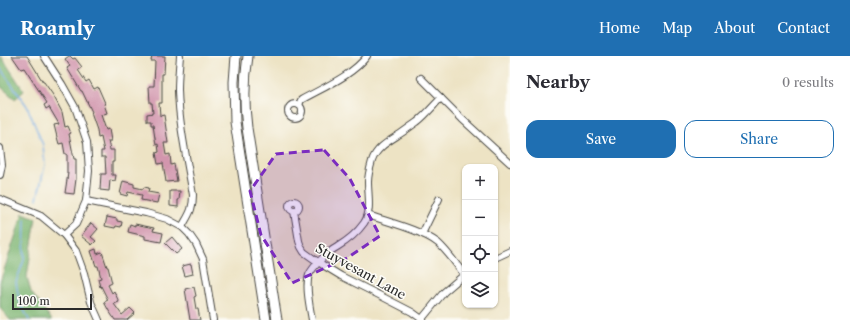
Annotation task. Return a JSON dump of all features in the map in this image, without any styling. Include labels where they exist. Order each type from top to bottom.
[{"type":"highway","points":[[236,56],[234,82],[235,122],[266,320]]},
{"type":"highway","points":[[248,56],[245,108],[247,128],[277,320]]},
{"type":"highway","points":[[246,72],[255,56]]},
{"type":"street","points":[[44,56],[75,107],[87,142],[89,171],[86,201],[76,224],[64,235]]},
{"type":"street","points":[[180,56],[178,98],[193,195],[191,212],[182,227]]},
{"type":"street","points":[[299,105],[301,100],[348,74],[367,56]]},
{"type":"street","points":[[420,78],[510,163]]},
{"type":"street","points":[[312,320],[308,291],[309,275],[318,262],[352,236],[365,222],[370,203],[368,182],[369,170],[373,159],[386,142],[402,133],[419,120],[441,98]]},
{"type":"street","points":[[0,148],[2,165],[0,175]]},
{"type":"street","points":[[0,199],[41,216],[64,235],[76,251],[84,273],[91,302],[99,320]]},
{"type":"street","points":[[422,234],[439,199]]},
{"type":"street","points":[[86,201],[153,215],[167,219],[182,227],[196,244],[203,259],[213,320]]},
{"type":"street","name":"Stuyvesant Lane","points":[[294,211],[298,235],[304,252],[354,283],[412,312],[422,320]]},
{"type":"street","points":[[368,215],[431,238],[463,272]]},
{"type":"street","points":[[498,257],[510,251]]},
{"type":"street","points":[[422,320],[444,292],[462,277]]},
{"type":"highlighted area","points":[[324,150],[350,179],[380,236],[347,258],[292,283],[261,235],[250,191],[276,154]]},
{"type":"green space","points":[[0,56],[24,91],[15,99],[0,86]]},
{"type":"green space","points":[[23,213],[36,218],[27,277],[31,292],[52,320],[10,320],[0,308],[0,282]]},
{"type":"building","points":[[12,56],[27,56],[53,95],[62,112],[65,127],[68,126],[71,133],[69,134],[74,159],[76,159],[74,194],[65,193],[68,173],[67,154],[65,154],[63,143],[59,144],[57,137],[54,125],[59,124],[49,107],[46,109],[44,105],[47,103],[24,68],[21,69]]},
{"type":"building","points":[[69,56],[73,59],[75,58],[82,67],[78,70],[86,82],[89,80],[94,89],[98,87],[105,103],[107,113],[101,115],[106,130],[109,129],[111,141],[108,141],[110,150],[114,150],[112,175],[116,175],[115,181],[110,180],[109,191],[100,190],[101,174],[106,174],[105,157],[101,157],[101,151],[104,151],[101,137],[98,138],[92,112],[82,91],[67,68],[70,66],[65,59]]},
{"type":"building","points":[[152,56],[165,56],[164,74],[162,74],[162,103],[159,103],[160,116],[164,115],[168,143],[164,143],[166,155],[170,154],[171,165],[174,164],[177,181],[166,182],[163,163],[158,164],[156,153],[159,152],[158,144],[156,145],[153,125],[151,125],[151,121],[147,121],[147,114],[153,113],[152,103],[150,103],[149,86],[154,86],[155,61],[151,61]]},
{"type":"building","points":[[123,181],[134,184],[134,187],[143,189],[144,187],[149,188],[148,192],[159,194],[157,203],[141,200],[142,195],[128,192],[127,196],[120,194]]},
{"type":"building","points":[[170,191],[180,191],[178,207],[170,206]]},
{"type":"building","points":[[107,217],[117,219],[117,221],[122,222],[121,227],[116,226],[115,228],[105,226]]},
{"type":"building","points":[[91,223],[98,229],[91,237],[96,241],[92,245],[81,236]]},
{"type":"building","points":[[130,224],[154,228],[153,231],[163,233],[161,242],[145,239],[145,236],[128,232]]},
{"type":"building","points":[[172,237],[182,249],[176,254],[165,243]]},
{"type":"building","points":[[96,249],[97,254],[102,252],[108,267],[112,283],[108,285],[112,293],[114,291],[119,302],[114,304],[122,315],[130,308],[135,313],[127,320],[115,320],[104,302],[108,300],[101,286],[100,287],[98,279],[101,278],[98,266],[96,266],[91,251]]},
{"type":"building","points":[[191,264],[193,274],[185,276],[182,266]]},
{"type":"building","points":[[194,287],[196,309],[198,309],[200,320],[190,320],[185,289]]},
{"type":"waterway","points":[[0,68],[27,106],[43,145],[45,165],[37,199]]},
{"type":"waterway","points":[[25,219],[24,260],[16,282],[19,300],[29,320]]}]
